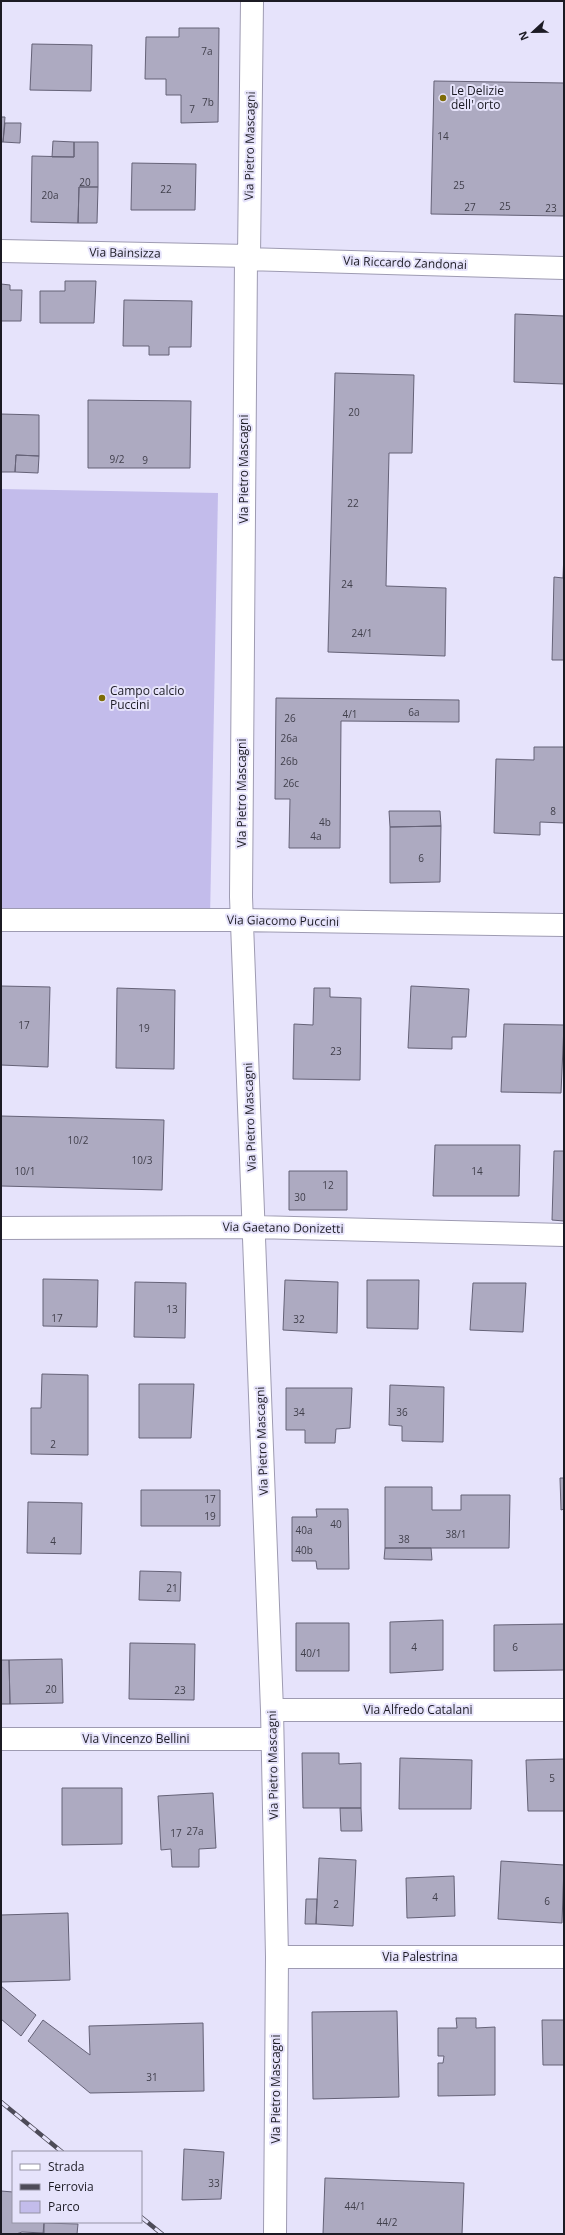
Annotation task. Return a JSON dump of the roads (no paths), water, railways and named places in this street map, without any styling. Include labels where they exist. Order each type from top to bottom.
[{"type":"street","name":"Via Pietro Mascagni","points":[[252,1],[247,257],[241,920],[255,1226],[272,1710],[277,1957],[275,2234]]},
{"type":"street","name":"Via Bainsizza","points":[[1,251],[247,257]]},
{"type":"street","name":"Via Riccardo Zandonai","points":[[247,257],[564,268]]},
{"type":"street","name":"Via Giacomo Puccini","points":[[1,920],[241,920],[564,925]]},
{"type":"street","name":"Via Gaetano Donizetti","points":[[1,1228],[255,1226],[564,1235]]},
{"type":"street","name":"Via Alfredo Catalani","points":[[272,1710],[564,1710]]},
{"type":"street","name":"Via Vincenzo Bellini","points":[[1,1739],[272,1739]]},
{"type":"street","name":"Via Palestrina","points":[[277,1957],[564,1957]]},
{"type":"railway","points":[[1,2102],[61,2151]]},
{"type":"railway","points":[[142,2218],[162,2234]]},
{"type":"place","name":"Le Delizie dell' orto","points":[[443,98]]},
{"type":"place","name":"Campo calcio Puccini","points":[[102,698]]}]
